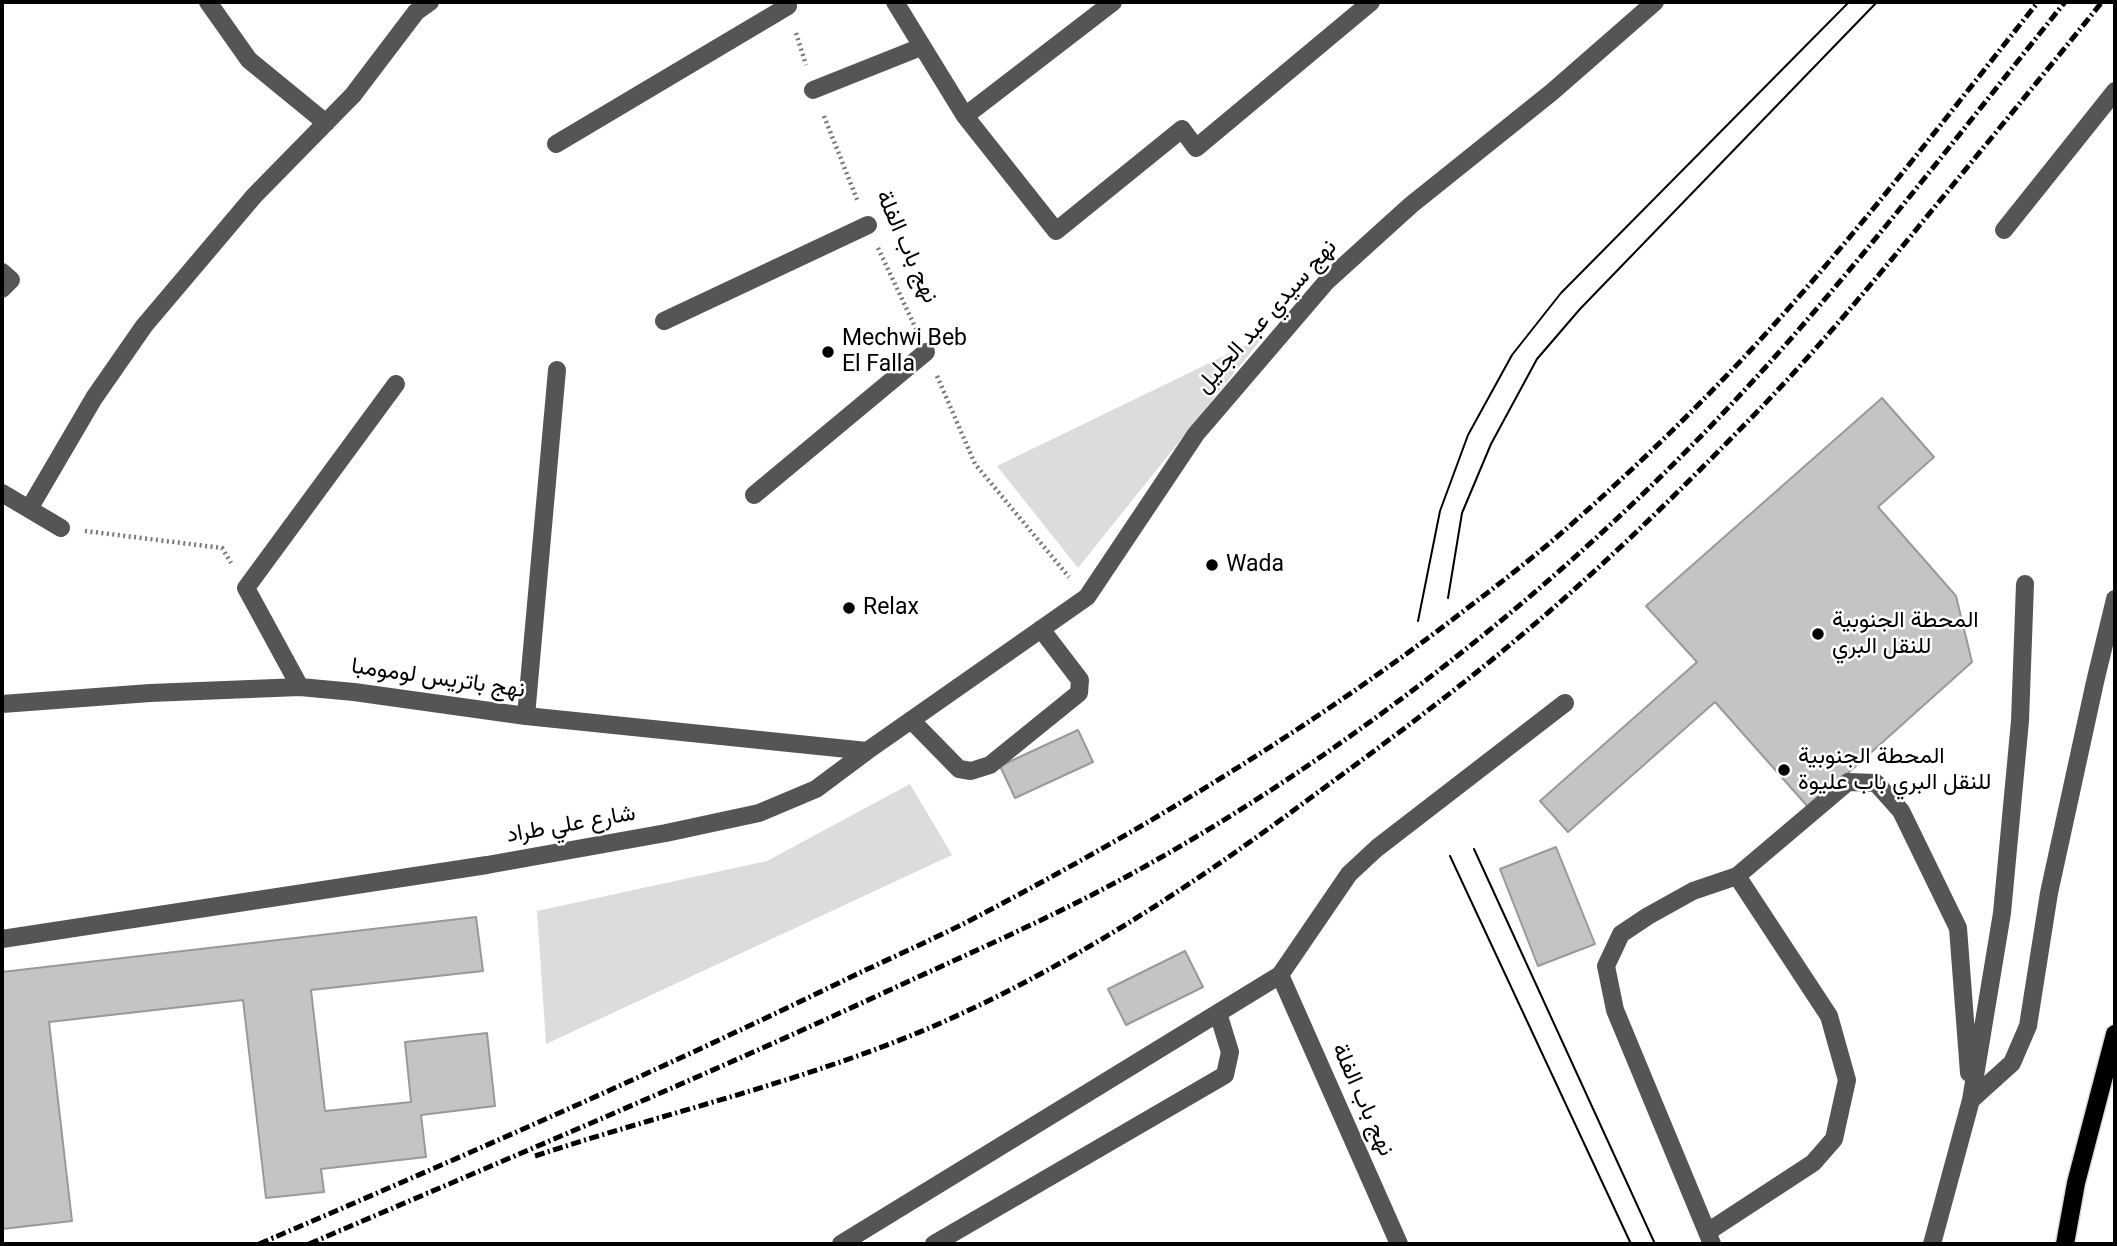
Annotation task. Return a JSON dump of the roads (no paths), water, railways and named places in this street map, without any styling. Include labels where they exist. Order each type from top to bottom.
[{"type":"main road","points":[[2065,1244],[2076,1183],[2115,1034]]},
{"type":"street","points":[[208,2],[249,60],[326,123]]},
{"type":"street","points":[[29,509],[94,398],[144,326],[254,196],[353,95],[416,12],[430,2]]},
{"type":"street","points":[[895,2],[965,116],[1056,231],[1182,128],[1196,148],[1371,2]]},
{"type":"street","points":[[965,116],[1113,2]]},
{"type":"street","name":"نهج سيدي عبد الجليل","points":[[1087,597],[1196,434],[1327,281],[1411,205],[1552,92],[1655,2]]},
{"type":"street","points":[[556,144],[788,6]]},
{"type":"street","points":[[813,90],[921,47]]},
{"type":"street","points":[[2004,230],[2115,91]]},
{"type":"street","points":[[664,321],[867,225]]},
{"type":"street","points":[[2,272],[11,280],[2,289]]},
{"type":"street","points":[[754,495],[926,352]]},
{"type":"street","points":[[526,716],[557,370]]},
{"type":"street","points":[[300,687],[246,588],[396,384]]},
{"type":"street","points":[[2,493],[61,528]]},
{"type":"street","points":[[1932,1244],[1971,1100],[2003,913],[2020,721],[2025,584]]},
{"type":"street","name":"شارع علي طراد","points":[[2,939],[487,865],[666,833],[759,813],[816,789],[1087,597]]},
{"type":"street","points":[[1971,1100],[2012,1063],[2028,1026],[2049,893],[2115,599]]},
{"type":"street","points":[[911,720],[959,769],[971,771],[990,765],[1079,693],[1080,680],[1041,629]]},
{"type":"street","name":"نهج باتريس لومومبا","points":[[2,704],[150,693],[300,687],[526,716],[867,751]]},
{"type":"street","points":[[841,1244],[1280,975],[1349,874],[1377,848],[1565,703]]},
{"type":"street","points":[[1737,876],[1829,1016],[1847,1080],[1834,1139],[1814,1163],[1710,1238],[1615,1010],[1605,966],[1621,934],[1693,891],[1737,876],[1848,782],[1876,783],[1901,811],[1958,928],[1971,1100]]},
{"type":"street","name":"نهج باب الفلة","points":[[1280,975],[1399,1244]]},
{"type":"street","points":[[934,1244],[1225,1075],[1230,1052],[1218,1013]]},
{"type":"tram line","points":[[1418,621],[1440,511],[1468,435],[1512,355],[1561,293],[1849,2]]},
{"type":"tram line","points":[[1448,598],[1462,513],[1491,444],[1537,359],[1580,309],[1877,2]]},
{"type":"tram line","points":[[1474,849],[1655,1244]]},
{"type":"tram line","points":[[1450,856],[1631,1244]]},
{"type":"railway","points":[[259,1244],[633,1080],[965,923],[1150,821],[1271,747],[1387,668],[1551,542],[1637,465],[1705,398],[1824,267],[1897,180],[2038,2]]},
{"type":"railway","points":[[309,1244],[749,1054],[1066,908],[1222,821],[1366,725],[1540,588],[1647,490],[1715,422],[1853,266],[2065,2]]},
{"type":"railway","points":[[535,1156],[787,1080],[886,1046],[984,1003],[1081,951],[1175,894],[1337,778],[1449,694],[1530,628],[1617,550],[1728,442],[1849,310],[2102,2]]},
{"type":"place","name":"Mechwi Beb El Falla","points":[[828,352]]},
{"type":"place","name":"Wada","points":[[1212,565]]},
{"type":"place","name":"Relax","points":[[849,608]]},
{"type":"place","name":"المحطة الجنوبية للنقل البري","points":[[1818,634]]},
{"type":"place","name":"المحطة الجنوبية للنقل البري باب عليوة","points":[[1784,770]]}]
